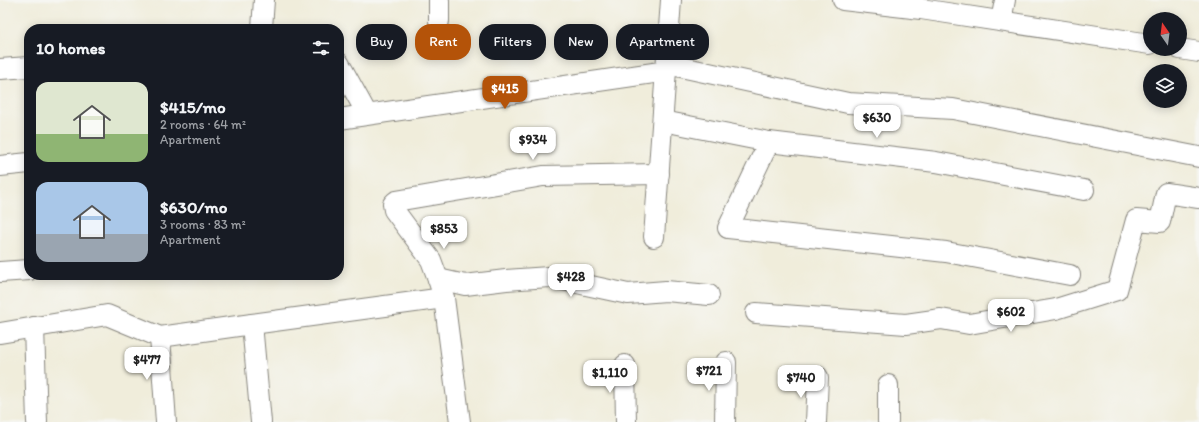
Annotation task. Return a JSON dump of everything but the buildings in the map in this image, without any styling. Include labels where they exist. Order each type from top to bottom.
[{"type":"street","points":[[262,24],[264,0]]},
{"type":"street","points":[[439,0],[439,21]]},
{"type":"street","points":[[654,237],[671,0]]},
{"type":"street","points":[[843,0],[921,9],[962,8],[1001,21],[1143,43]]},
{"type":"street","points":[[1001,21],[1005,0]]},
{"type":"street","points":[[1187,50],[1199,52]]},
{"type":"street","points":[[0,69],[24,67]]},
{"type":"street","points":[[344,118],[667,67],[848,103],[953,109],[1199,157]]},
{"type":"street","points":[[344,72],[367,114]]},
{"type":"street","points":[[663,121],[769,142],[936,162],[1084,190]]},
{"type":"street","points":[[769,142],[728,228],[946,252],[1070,276]]},
{"type":"street","points":[[0,166],[24,164]]},
{"type":"street","points":[[460,422],[444,298],[431,260],[394,210],[393,204],[396,201],[543,176],[659,174]]},
{"type":"street","points":[[756,313],[906,324],[941,319],[969,324],[1056,309],[1117,290],[1136,220],[1160,222],[1166,193],[1199,198]]},
{"type":"street","points":[[0,272],[24,270]]},
{"type":"street","points":[[438,279],[465,284],[550,278],[628,294],[666,291],[709,296]]},
{"type":"street","points":[[0,333],[107,315],[160,337],[444,298]]},
{"type":"street","points":[[252,324],[261,422]]},
{"type":"street","points":[[34,327],[37,422]]},
{"type":"street","points":[[160,337],[166,422]]},
{"type":"street","points":[[725,422],[726,362]]},
{"type":"street","points":[[625,365],[626,422]]},
{"type":"street","points":[[816,422],[818,377]]},
{"type":"street","points":[[888,386],[888,422]]}]
